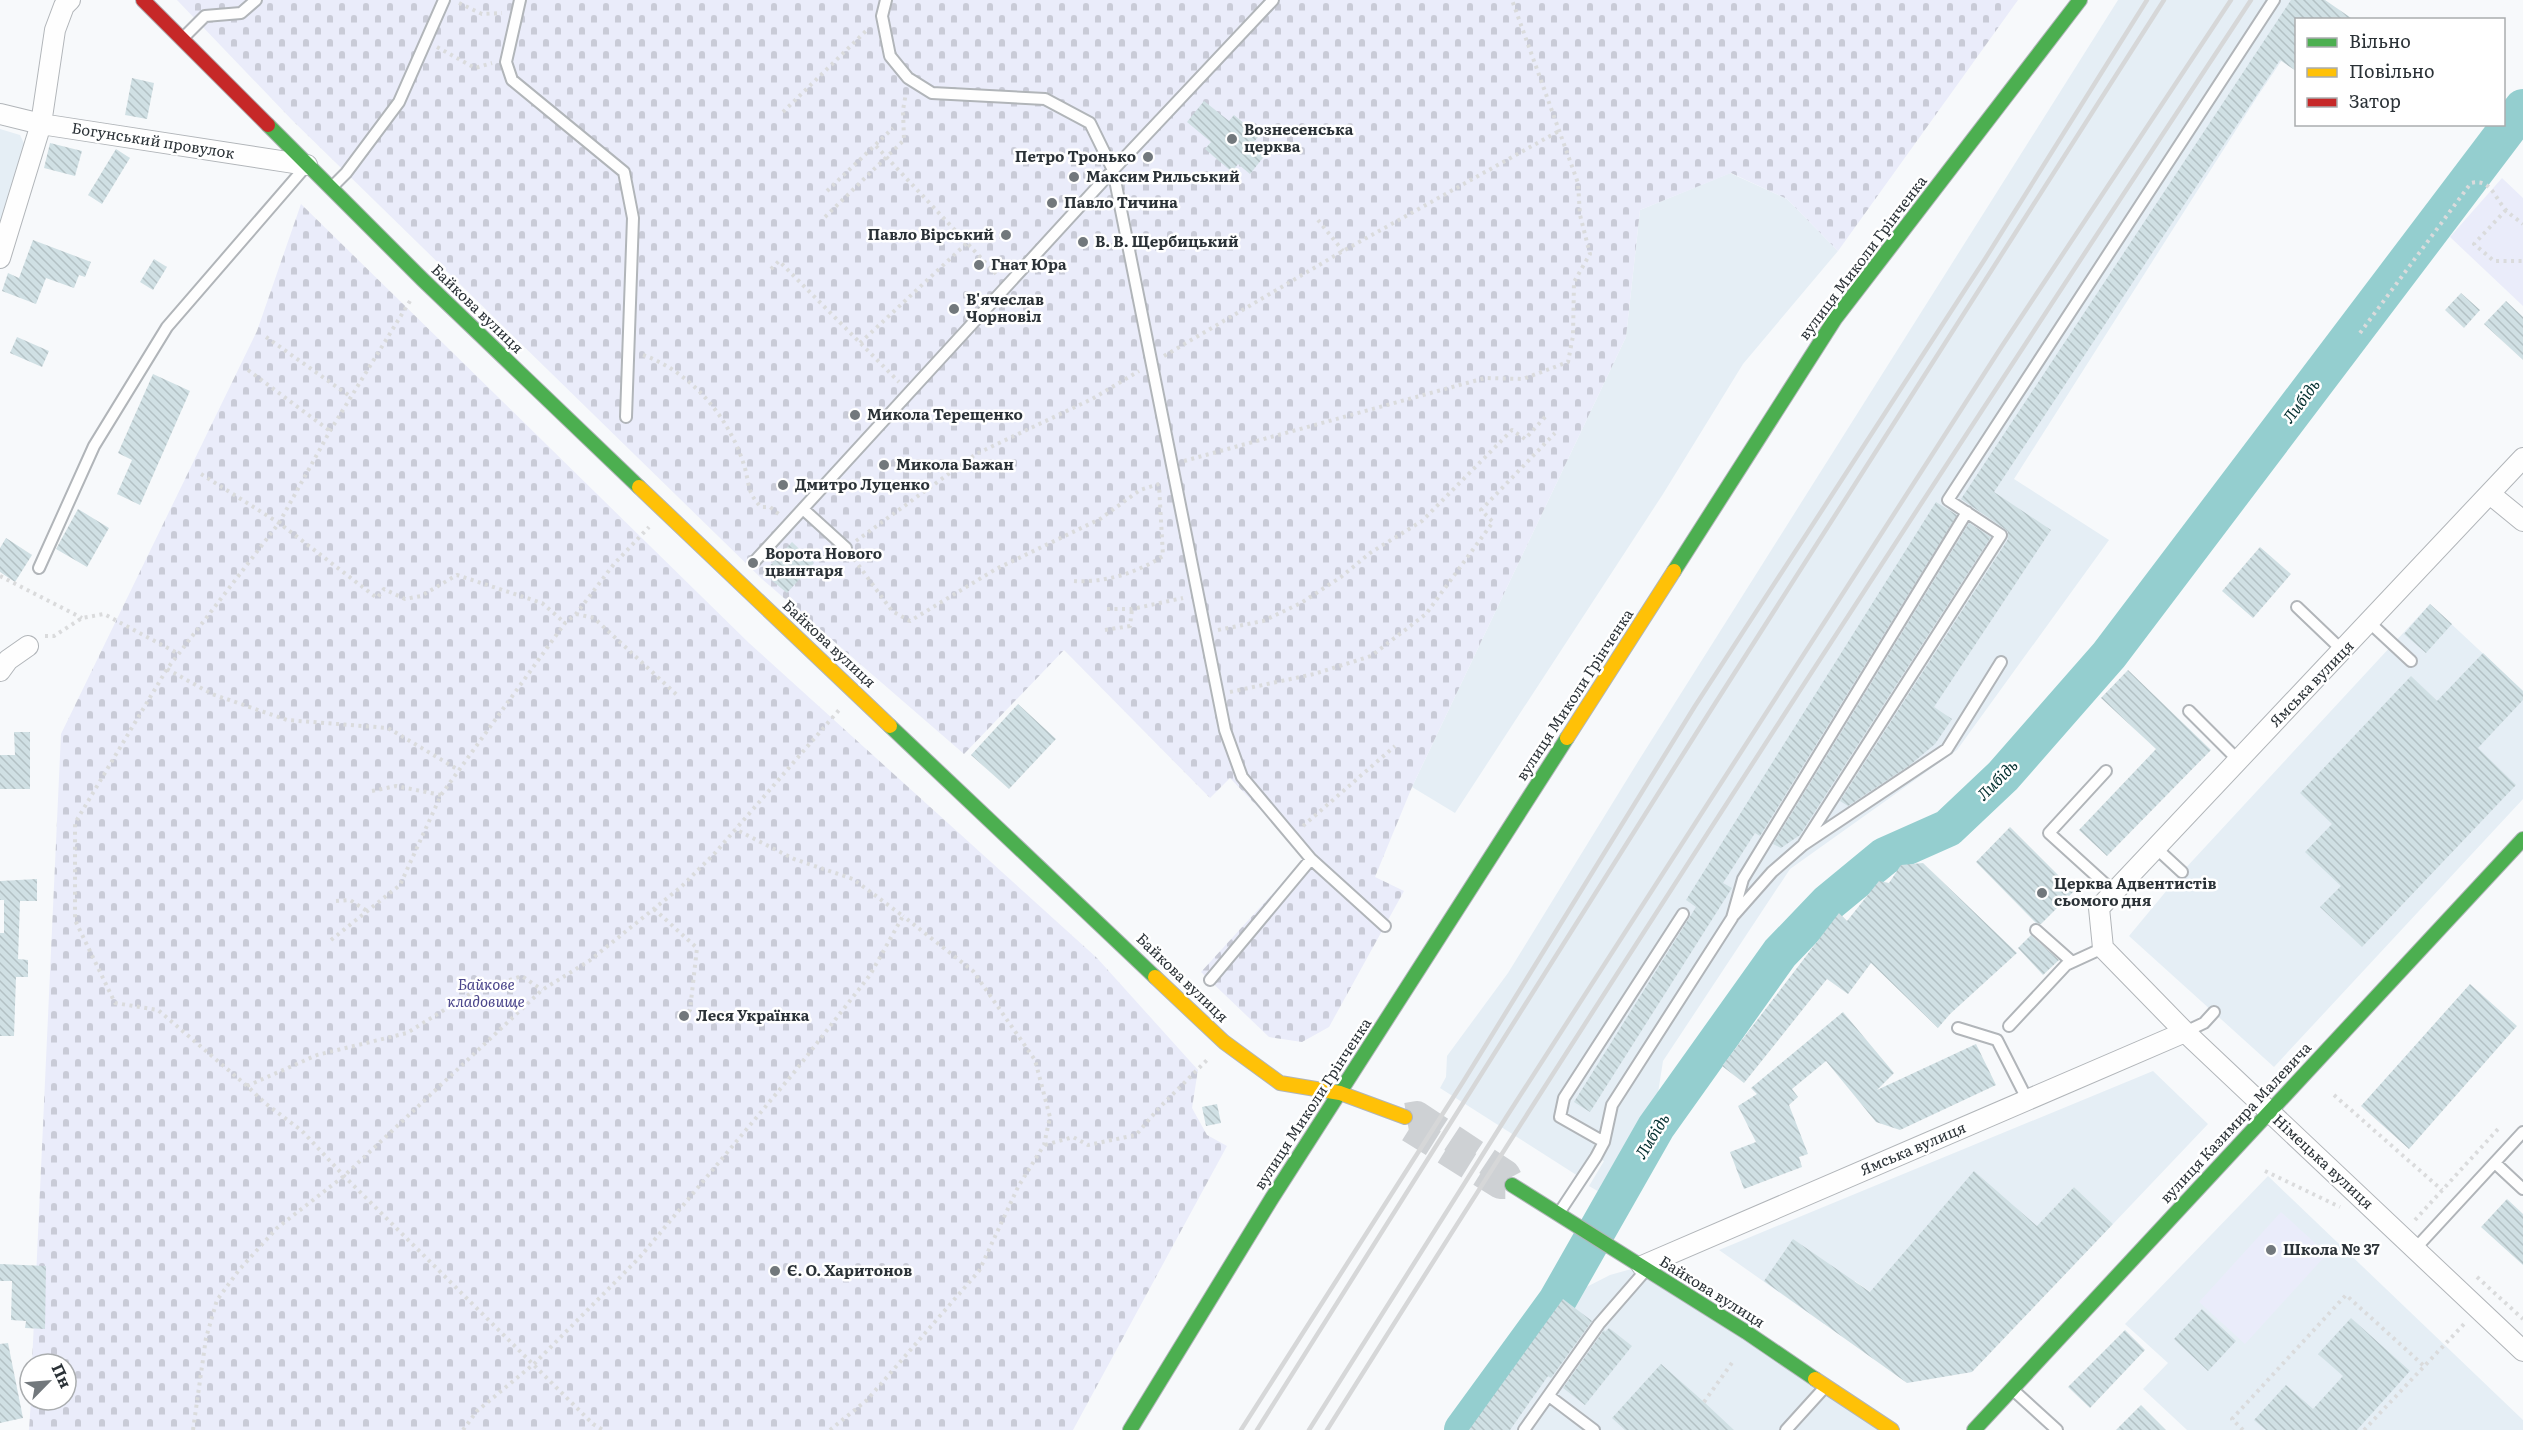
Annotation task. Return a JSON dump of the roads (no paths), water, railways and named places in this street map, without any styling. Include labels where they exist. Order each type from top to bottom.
[{"type":"main road","name":"Байкова вулиця","points":[[143,0],[423,280],[664,511],[747,570],[856,691],[1224,1042],[1280,1083],[1340,1093],[1405,1117]]},
{"type":"main road","name":"вулиця Миколи Грінченка","points":[[1130,1430],[1221,1278],[1835,319],[2080,0]]},
{"type":"main road","name":"вулиця Казимира Малевича","points":[[1974,1430],[2523,839]]},
{"type":"main road","name":"Байкова вулиця","points":[[1512,1185],[1746,1332],[1892,1430]]},
{"type":"street","points":[[0,258],[41,124],[55,30],[64,6],[70,0]]},
{"type":"street","name":"Богунський провулок","points":[[0,114],[41,124],[307,165]]},
{"type":"street","name":"Ямська вулиця","points":[[2103,948],[2098,908],[2370,623],[2523,458]]},
{"type":"street","points":[[2490,494],[2523,521]]},
{"type":"street","points":[[0,671],[8,660],[28,646]]},
{"type":"street","name":"Німецька вулиця","points":[[2103,948],[2185,1032],[2523,1352]]},
{"type":"street","name":"Ямська вулиця","points":[[1644,1268],[2185,1032]]},
{"type":"lane","points":[[182,39],[205,16],[241,13],[256,0]]},
{"type":"lane","points":[[331,188],[346,173],[399,102],[444,0]]},
{"type":"lane","points":[[520,0],[506,62],[512,80],[624,172],[633,218],[626,417]]},
{"type":"lane","points":[[886,0],[882,16],[890,56],[908,78],[932,93],[1045,99],[1090,123],[1113,170],[1225,730],[1242,777],[1311,859],[1385,926]]},
{"type":"lane","points":[[747,570],[1113,170],[1273,0]]},
{"type":"lane","points":[[1803,845],[2001,535],[1948,500],[2274,0]]},
{"type":"lane","points":[[39,568],[94,446],[167,327],[307,165]]},
{"type":"lane","points":[[803,509],[846,548]]},
{"type":"lane","points":[[1732,918],[1743,879],[1967,512]]},
{"type":"lane","points":[[2297,607],[2343,651]]},
{"type":"lane","points":[[2370,623],[2410,662]]},
{"type":"lane","points":[[1560,1214],[1604,1142],[1612,1105],[1732,918],[1772,872],[1803,845],[1947,749],[2001,662]]},
{"type":"lane","points":[[2189,711],[2239,761]]},
{"type":"lane","points":[[2106,771],[2049,834],[2114,892]]},
{"type":"lane","points":[[2156,848],[2182,872]]},
{"type":"lane","points":[[1210,980],[1311,859]]},
{"type":"lane","points":[[1604,1142],[1560,1117],[1564,1098],[1683,914]]},
{"type":"lane","points":[[2036,930],[2071,961]]},
{"type":"lane","points":[[2008,1026],[2071,961],[2103,948]]},
{"type":"lane","points":[[2185,1032],[2204,1023],[2214,1012]]},
{"type":"lane","points":[[1958,1028],[1996,1040],[2027,1100]]},
{"type":"lane","points":[[2415,1249],[2523,1132]]},
{"type":"lane","points":[[2494,1163],[2523,1189]]},
{"type":"lane","points":[[1524,1430],[1599,1324],[1644,1268]]},
{"type":"lane","points":[[1786,1430],[1825,1387]]},
{"type":"lane","points":[[2012,1389],[2057,1430]]},
{"type":"lane","points":[[1549,1396],[1594,1430]]},
{"type":"waterway","name":"Либідь","points":[[1463,1430],[1557,1301],[1656,1127],[1780,953],[1828,903],[1885,856],[1948,828],[2003,776],[2109,655],[2523,108]]},
{"type":"tunnel","points":[[1417,1115],[1506,1174],[1512,1185],[1500,1185],[1409,1128],[1405,1117],[1417,1115]]},
{"type":"railway","points":[[1241,1430],[1463,1082],[1695,706],[1985,259],[2147,0]]},
{"type":"railway","points":[[1257,1430],[1709,713],[2164,0]]},
{"type":"railway","points":[[1309,1430],[1507,1116],[2002,346],[2231,0]]},
{"type":"railway","points":[[1327,1430],[1785,713],[2251,0]]},
{"type":"place","name":"Вознесенська церква","points":[[1232,139]]},
{"type":"place","name":"Петро Тронько","points":[[1148,157]]},
{"type":"place","name":"Максим Рильський","points":[[1074,177]]},
{"type":"place","name":"Павло Тичина","points":[[1052,203]]},
{"type":"place","name":"Павло Вірський","points":[[1006,235]]},
{"type":"place","name":"В. В. Щербицький","points":[[1083,242]]},
{"type":"place","name":"Гнат Юра","points":[[979,265]]},
{"type":"place","name":"В'ячеслав Чорновіл","points":[[954,309]]},
{"type":"place","name":"Микола Терещенко","points":[[855,415]]},
{"type":"place","name":"Микола Бажан","points":[[884,465]]},
{"type":"place","name":"Дмитро Луценко","points":[[783,485]]},
{"type":"place","name":"Ворота Нового цвинтаря","points":[[753,563]]},
{"type":"place","name":"Церква Адвентистів сьомого дня","points":[[2042,893]]},
{"type":"place","name":"Леся Українка","points":[[684,1016]]},
{"type":"place","name":"Школа № 37","points":[[2271,1250]]},
{"type":"place","name":"Є. О. Харитонов","points":[[775,1271]]},
{"type":"park label","name":"Байкове кладовище","points":[[486,994]]}]
